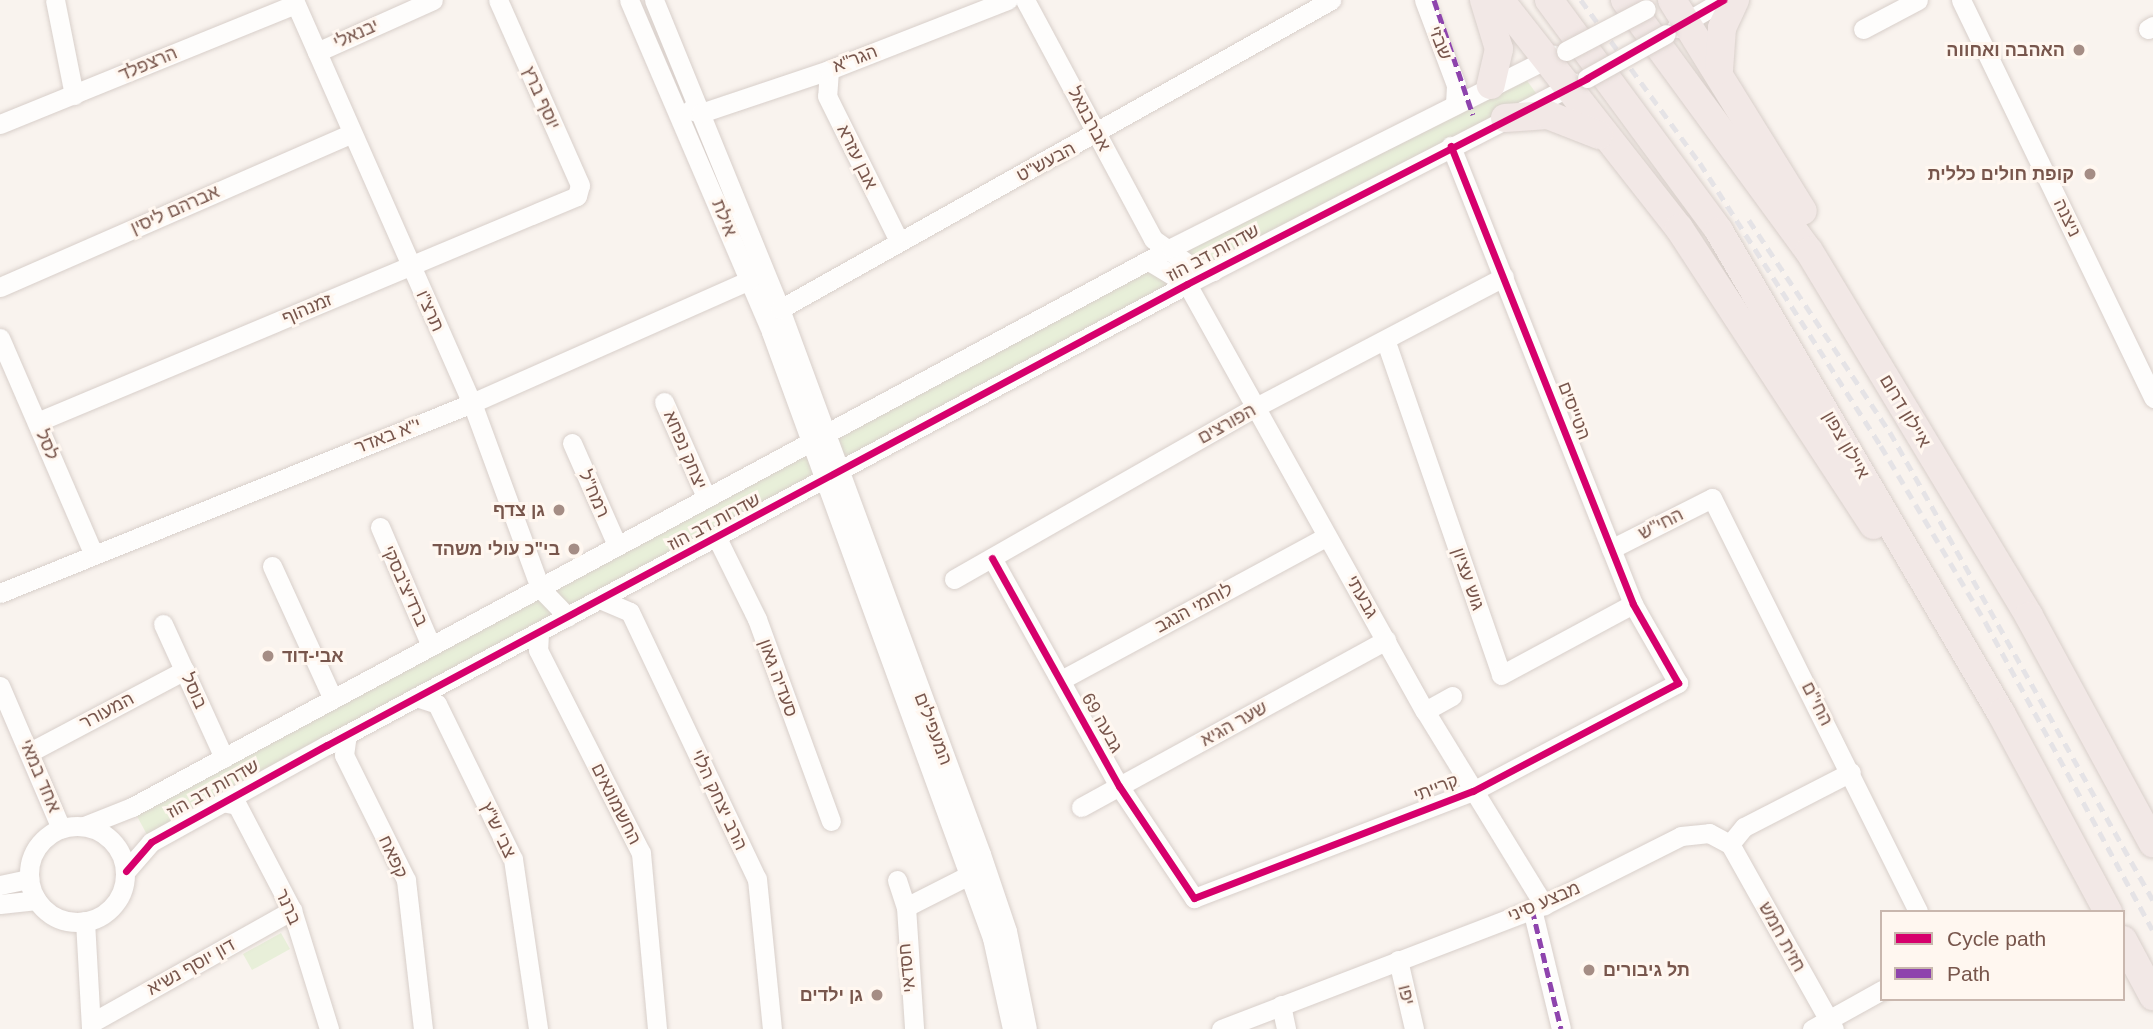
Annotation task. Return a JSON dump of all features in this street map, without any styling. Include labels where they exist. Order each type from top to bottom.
[{"type":"highway","points":[[1469,91],[1499,49],[1484,0]]},
{"type":"highway","points":[[1500,0],[1554,55],[1576,84],[1612,143],[1679,228],[2001,713]]},
{"type":"highway","name":"איילון צפון","points":[[1549,0],[1719,231],[2001,713],[2107,910]]},
{"type":"highway","points":[[1719,70],[1722,28],[1735,0]]},
{"type":"highway","points":[[1659,13],[1719,70],[1963,470],[2029,615]]},
{"type":"highway","name":"איילון דרום","points":[[1659,13],[1809,251],[2029,615],[2153,843]]},
{"type":"highway","points":[[1505,118],[1568,119],[1612,143]]},
{"type":"highway","points":[[2125,944],[2153,996]]},
{"type":"street","points":[[55,0],[75,88]]},
{"type":"street","name":"יבנאלי","points":[[317,52],[433,0]]},
{"type":"street","name":"יוסף ברץ","points":[[499,0],[580,185],[577,196]]},
{"type":"street","name":"אילת","points":[[629,0],[676,103],[771,332],[818,436]]},
{"type":"street","name":"אילת","points":[[654,0],[780,309],[818,436]]},
{"type":"street","name":"הגר\"א","points":[[701,113],[829,69],[1008,0]]},
{"type":"street","name":"אברבנאל","points":[[1025,0],[1153,239]]},
{"type":"street","name":"הבעש\"ט","points":[[780,309],[898,241],[1097,134],[1331,0]]},
{"type":"street","name":"שבזי","points":[[1424,0],[1469,91]]},
{"type":"street","points":[[1659,13],[1664,0]]},
{"type":"street","points":[[1659,13],[1723,0]]},
{"type":"street","points":[[1863,29],[1918,0]]},
{"type":"street","name":"ניצנה","points":[[1961,0],[2153,398]]},
{"type":"street","name":"הרצפלד","points":[[0,124],[75,88],[295,2]]},
{"type":"street","name":"תרצ\"ו","points":[[295,2],[350,134],[472,403],[540,588],[568,617]]},
{"type":"street","name":"שדרות דב הוז","points":[[84,825],[223,758],[818,436],[1469,91],[1659,13]]},
{"type":"street","name":"שדרות דב הוז","points":[[125,870],[151,842],[347,734],[833,478],[1187,284],[1505,118],[1576,84],[1659,13]]},
{"type":"street","name":"אבן עזרא","points":[[829,69],[827,96],[898,241]]},
{"type":"street","points":[[676,103],[701,113]]},
{"type":"street","name":"אברהם ליסין","points":[[0,287],[350,134]]},
{"type":"street","name":"הטייסים","points":[[1451,146],[1633,604],[1678,683]]},
{"type":"street","name":"זמנהוף","points":[[37,422],[577,196]]},
{"type":"street","points":[[1187,284],[1149,261],[1153,239],[1171,248],[1191,266],[1213,271]]},
{"type":"street","points":[[750,280],[759,256]]},
{"type":"street","name":"הפורצים","points":[[954,579],[1256,407],[1386,342],[1504,277]]},
{"type":"street","name":"י\"א באדר","points":[[0,593],[93,553],[472,403],[750,280]]},
{"type":"street","name":"גבעתי","points":[[1187,284],[1425,711],[1538,907],[1562,1029]]},
{"type":"street","points":[[771,332],[780,309]]},
{"type":"street","name":"לסל","points":[[0,338],[93,553]]},
{"type":"street","name":"גוש עציון","points":[[1386,342],[1501,675],[1633,604]]},
{"type":"street","name":"יצחק נפחא","points":[[664,402],[706,497]]},
{"type":"street","name":"המעפילים","points":[[818,436],[977,870],[1012,1029]]},
{"type":"street","name":"רמח\"ל","points":[[572,443],[617,545]]},
{"type":"street","name":"המעפילים","points":[[833,478],[842,524],[977,870],[1007,931],[1027,1029]]},
{"type":"street","points":[[795,497],[818,499],[842,524]]},
{"type":"street","name":"החי\"ש","points":[[1611,549],[1712,498]]},
{"type":"street","name":"החי\"ם","points":[[1712,498],[1851,772],[1917,910]]},
{"type":"street","name":"ברדיצ'בסקי","points":[[380,527],[431,646]]},
{"type":"street","name":"לוחמי הנגב","points":[[1061,680],[1328,536]]},
{"type":"street","name":"סעדיה גאון","points":[[717,538],[757,619],[831,821]]},
{"type":"street","name":"גבעה 69","points":[[992,558],[1119,786],[1194,898]]},
{"type":"street","points":[[272,566],[333,699]]},
{"type":"street","name":"הרב יצחק הלוי","points":[[602,600],[630,612],[757,879],[772,1029]]},
{"type":"street","name":"בוסל","points":[[163,624],[223,758]]},
{"type":"street","name":"החשמונאים","points":[[538,633],[538,650],[641,853],[657,1029]]},
{"type":"street","name":"שער הגיא","points":[[1082,807],[1386,640]]},
{"type":"street","name":"המעורר","points":[[30,752],[185,670]]},
{"type":"street","name":"קרייתי","points":[[1194,898],[1473,791],[1678,683]]},
{"type":"street","name":"אחד במאי","points":[[0,686],[61,828]]},
{"type":"street","points":[[1425,711],[1452,696]]},
{"type":"street","name":"צבי ש\"ץ","points":[[416,697],[437,704],[513,859],[538,1029]]},
{"type":"street","name":"קפאח","points":[[347,734],[344,755],[406,880],[423,1029]]},
{"type":"street","points":[[1730,844],[1744,827],[1851,772]]},
{"type":"street","name":"ברנר","points":[[222,802],[237,805],[292,910],[326,1027]]},
{"type":"street","points":[[84,825],[117,846],[125,870],[110,909],[85,921],[57,918],[37,900],[29,879],[36,848],[61,828],[84,825]]},
{"type":"street","name":"מבצע סיני","points":[[1221,1029],[1538,907],[1681,835],[1709,833],[1730,844]]},
{"type":"street","name":"חזית חמש","points":[[1730,844],[1825,1026]]},
{"type":"street","points":[[906,907],[977,870]]},
{"type":"street","points":[[0,885],[29,879]]},
{"type":"street","name":"חסדאי","points":[[897,880],[906,907],[914,1029]]},
{"type":"street","points":[[0,904],[37,900]]},
{"type":"street","name":"דון יוסף נשיא","points":[[91,1026],[292,910]]},
{"type":"street","points":[[85,921],[91,1026]]},
{"type":"street","name":"יפו","points":[[1398,960],[1414,1029]]},
{"type":"street","points":[[1825,1026],[1880,991]]},
{"type":"street","points":[[1281,1005],[1286,1029]]},
{"type":"green space","points":[[1520,71],[1541,100],[1213,271],[1171,248]]},
{"type":"green space","points":[[1149,261],[1187,284],[840,475],[830,429]]},
{"type":"green space","points":[[811,440],[827,482],[151,842],[132,807]]},
{"type":"green space","points":[[281,933],[290,949],[252,970],[243,954]]},
{"type":"railway","points":[[1581,0],[1700,163],[1881,446],[1986,623],[2153,930]]},
{"type":"railway","points":[[1749,220],[1890,432],[2153,900]]},
{"type":"marked path","points":[[1434,0],[1473,115]]},
{"type":"marked path","points":[[1532,909],[1561,1029]]},
{"type":"cycle path","points":[[126,871],[151,842],[327,745],[1187,284],[1587,78],[1723,0]]},
{"type":"cycle path","points":[[992,558],[1119,786],[1194,898],[1473,791],[1678,683],[1633,604],[1451,146]]},
{"type":"place","name":"האהבה ואחווה","points":[[2079,50]]},
{"type":"place","name":"קופת חולים כללית","points":[[2090,174]]},
{"type":"place","name":"גן צדף","points":[[559,510]]},
{"type":"place","name":"בי\"כ עולי משהד","points":[[574,549]]},
{"type":"place","name":"אבי-דוד","points":[[268,656]]},
{"type":"place","name":"תל גיבורים","points":[[1589,970]]},
{"type":"place","name":"גן ילדים","points":[[877,995]]}]
